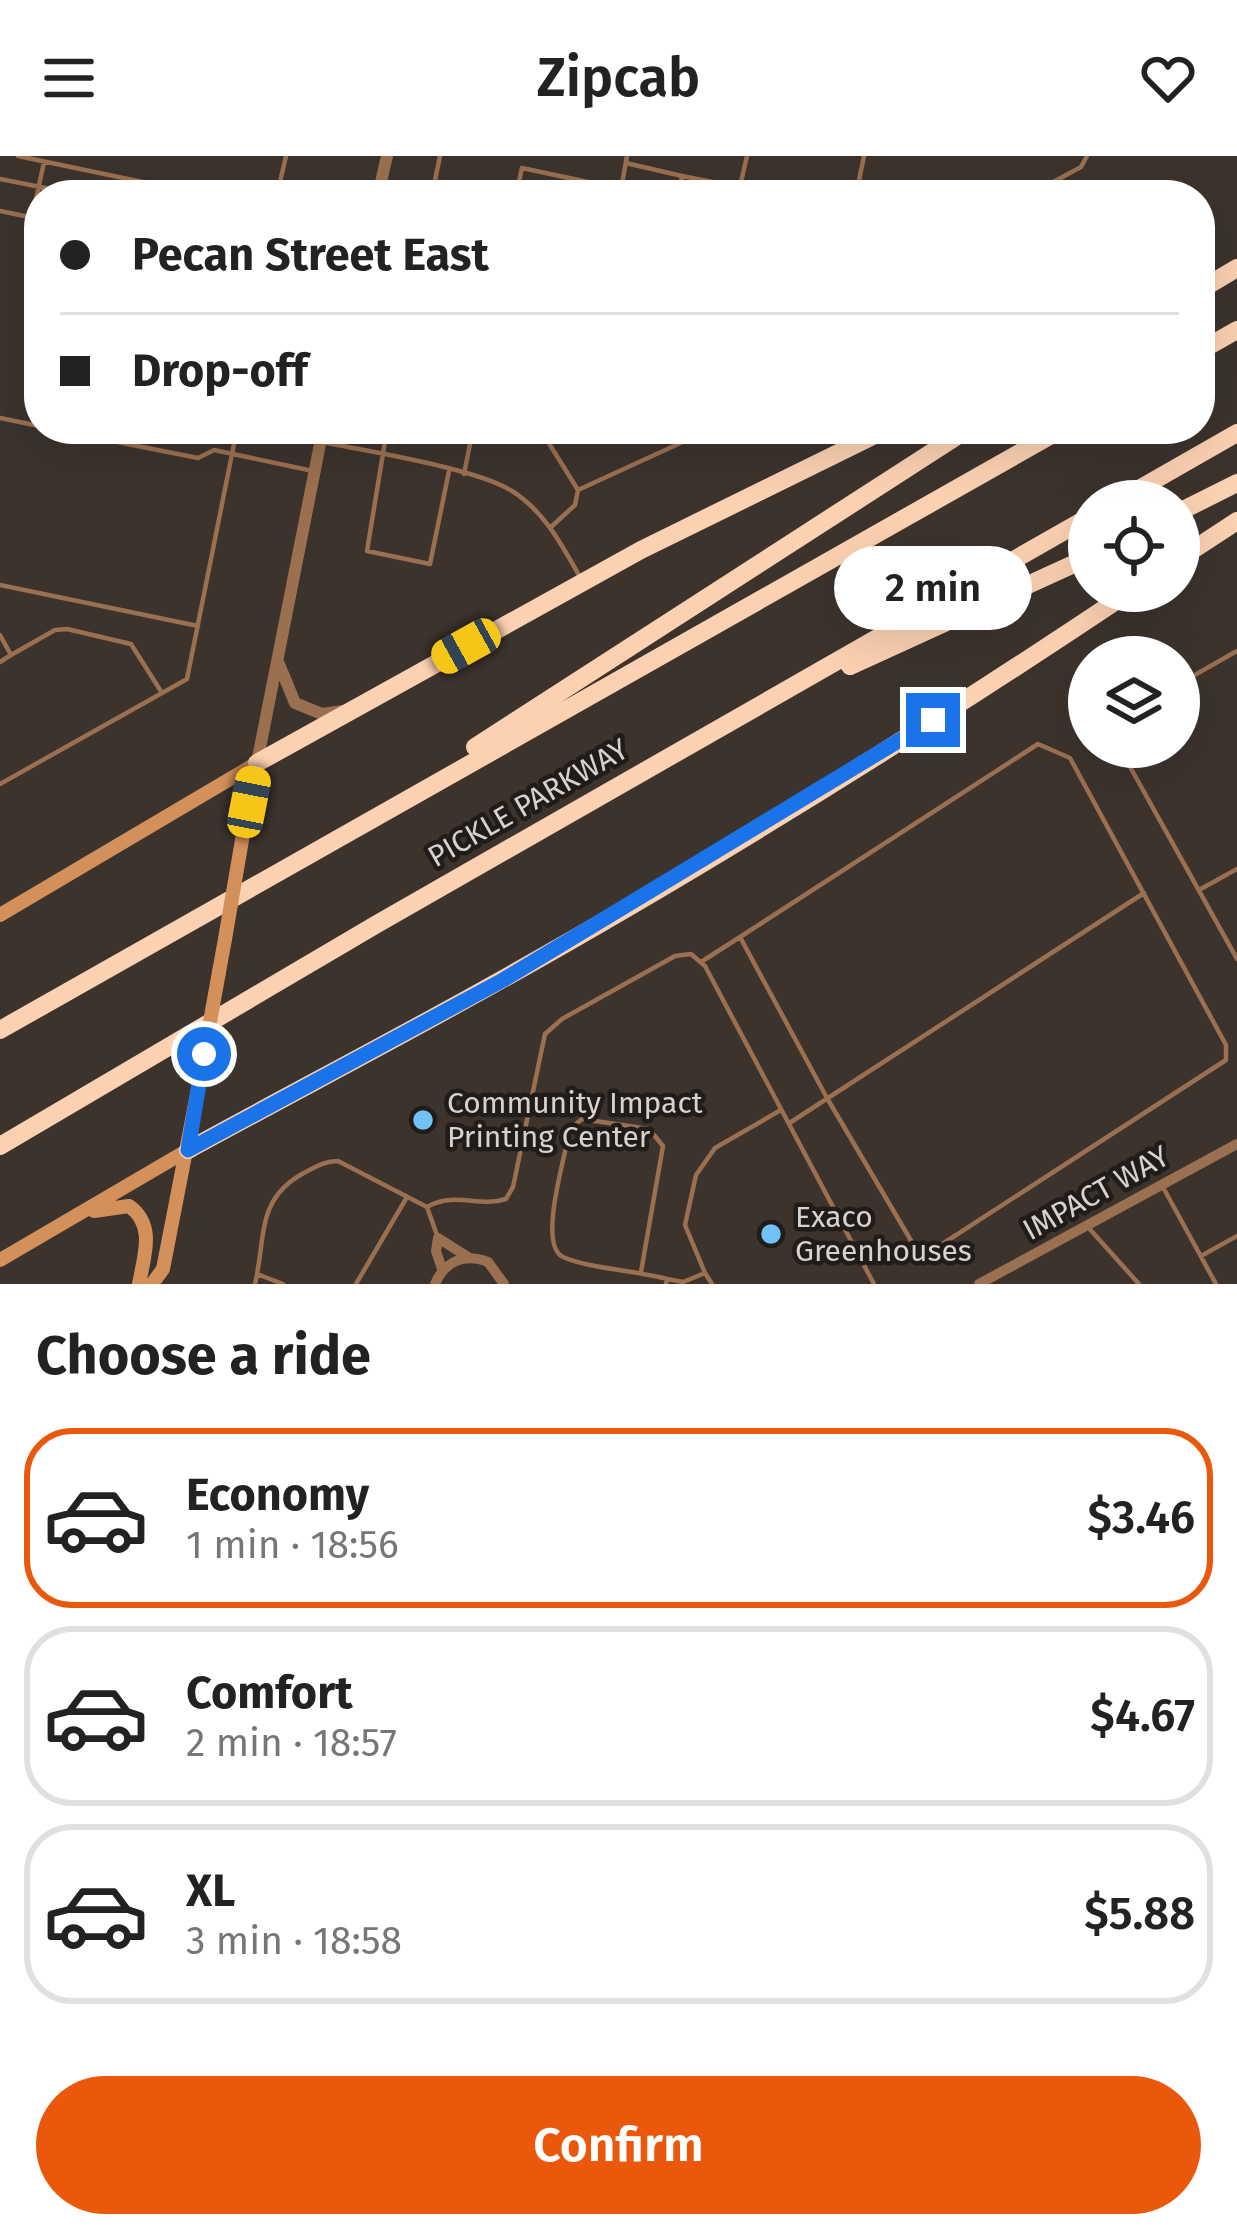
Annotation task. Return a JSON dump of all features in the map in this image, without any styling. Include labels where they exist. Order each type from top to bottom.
[{"type":"highway","points":[[1155,480],[1237,433]]},
{"type":"highway","points":[[256,764],[583,582],[857,444]]},
{"type":"highway","points":[[320,848],[945,444]]},
{"type":"highway","name":"PICKLE PARKWAY","points":[[0,1030],[1035,444]]},
{"type":"highway","points":[[1200,502],[1237,483]]},
{"type":"highway","points":[[1200,545],[1237,521]]},
{"type":"highway","name":"PICKLE PARKWAY","points":[[0,1146],[1068,530]]},
{"type":"highway","points":[[742,716],[1068,567]]},
{"type":"highway","points":[[188,1150],[503,980],[758,829],[1100,612]]},
{"type":"main road","points":[[152,1284],[166,1276],[256,764]]},
{"type":"main road","points":[[0,915],[256,764]]},
{"type":"main road","points":[[0,1260],[188,1150]]},
{"type":"main road","points":[[83,1213],[120,1205],[137,1211],[147,1229],[139,1284]]},
{"type":"street","points":[[256,764],[319,444]]},
{"type":"street","points":[[278,660],[287,691],[306,711],[322,714],[350,709]]},
{"type":"street","name":"IMPACT WAY","points":[[979,1284],[1237,1144]]},
{"type":"street","points":[[437,1279],[438,1238],[468,1257],[488,1262],[518,1284]]},
{"type":"street","points":[[437,1279],[468,1257]]},
{"type":"street","points":[[497,1270],[504,1284]]},
{"type":"lane","points":[[18,156],[132,180]]},
{"type":"lane","points":[[1057,180],[1082,167],[1087,156]]},
{"type":"lane","points":[[627,159],[697,180]]},
{"type":"lane","points":[[40,180],[44,162]]},
{"type":"lane","points":[[519,180],[522,168],[571,180]]},
{"type":"lane","points":[[681,180],[682,176]]},
{"type":"lane","points":[[127,444],[197,458],[214,450],[314,471]]},
{"type":"lane","points":[[0,784],[187,679],[234,444]]},
{"type":"lane","points":[[348,444],[424,461],[515,492],[551,527],[583,582]]},
{"type":"lane","points":[[384,444],[367,551],[430,564],[449,471]]},
{"type":"lane","points":[[464,474],[470,444]]},
{"type":"lane","points":[[549,444],[578,490],[575,505],[551,527]]},
{"type":"lane","points":[[578,490],[678,444]]},
{"type":"lane","points":[[439,469],[441,460]]},
{"type":"lane","points":[[0,585],[198,626]]},
{"type":"lane","points":[[0,662],[55,630],[67,629],[131,644],[163,693]]},
{"type":"lane","points":[[0,635],[11,655]]},
{"type":"lane","points":[[1200,672],[1237,652]]},
{"type":"lane","points":[[700,962],[1039,744],[1070,758],[1226,1045],[1226,1060],[930,1252],[913,1244],[740,937]]},
{"type":"lane","points":[[1131,768],[1237,959]]},
{"type":"lane","points":[[1198,890],[1237,868]]},
{"type":"lane","points":[[789,1124],[1144,893]]},
{"type":"lane","points":[[427,1207],[449,1198],[500,1202],[511,1195],[540,1048],[552,1027],[675,956],[692,954],[874,1284]]},
{"type":"lane","points":[[712,1284],[685,1225],[696,1175],[715,1148],[782,1110]]},
{"type":"lane","points":[[641,1272],[663,1153],[660,1139],[649,1129],[582,1119],[570,1130],[550,1229],[553,1247],[564,1258],[667,1281],[683,1282],[705,1273]]},
{"type":"lane","points":[[255,1284],[266,1210],[282,1185],[324,1162],[338,1161],[427,1207],[438,1238]]},
{"type":"lane","points":[[1161,1184],[1216,1284]]},
{"type":"lane","points":[[356,1284],[407,1197]]},
{"type":"lane","points":[[1086,1225],[1137,1284]]},
{"type":"lane","points":[[1201,1256],[1237,1237]]},
{"type":"lane","points":[[257,1274],[283,1284]]},
{"type":"place","name":"Community Impact Printing Center","points":[[423,1120]]},
{"type":"place","name":"Exaco Greenhouses","points":[[771,1234]]},
{"type":"route","points":[[204,1054],[188,1150],[503,980],[933,720]]}]
